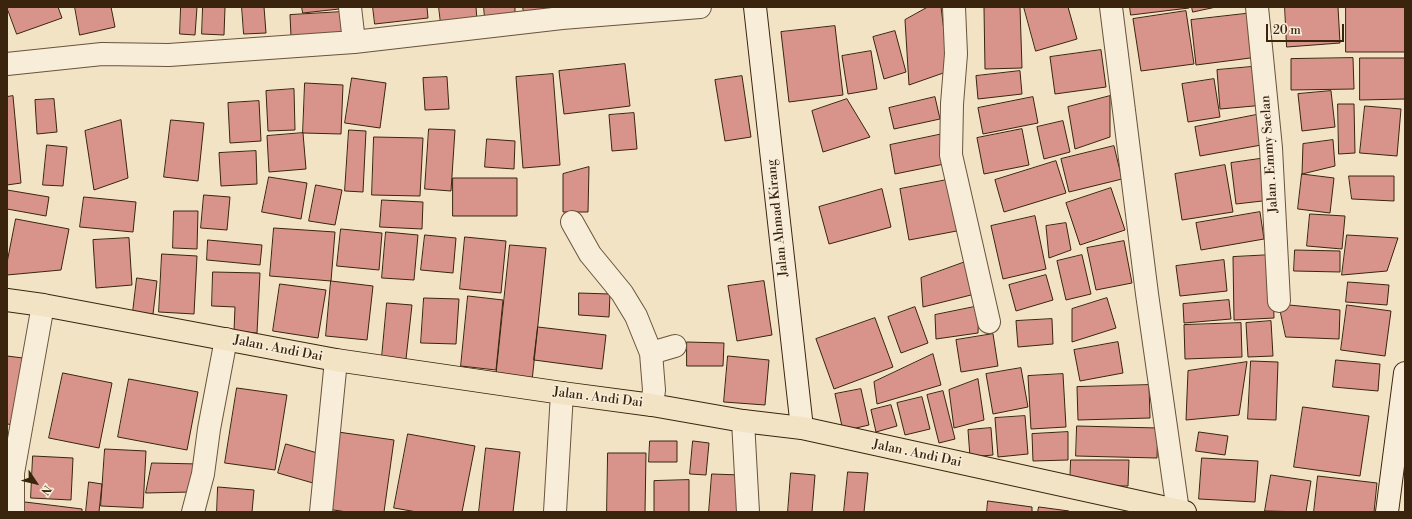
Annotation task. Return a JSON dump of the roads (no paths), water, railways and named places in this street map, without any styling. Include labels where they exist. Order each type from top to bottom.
[{"type":"highway","name":"Jalan . Andi Dai","points":[[7,300],[43,305],[336,360],[562,394],[652,405],[743,421],[802,428],[1182,512]]},
{"type":"street","points":[[350,7],[354,42]]},
{"type":"street","points":[[7,64],[102,54],[169,55],[354,42],[561,13],[700,7]]},
{"type":"street","name":"Jalan Ahmad Kirang","points":[[755,7],[802,428]]},
{"type":"street","points":[[954,7],[956,54],[952,104],[951,155],[989,322]]},
{"type":"street","points":[[1111,7],[1147,294],[1182,512]]},
{"type":"street","name":"Jalan . Emmy Saelan","points":[[1257,7],[1271,148],[1279,301]]},
{"type":"street","points":[[572,222],[590,254],[622,293],[636,316],[651,353],[654,390],[652,405]]},
{"type":"street","points":[[13,512],[10,483],[13,474],[43,305]]},
{"type":"street","points":[[193,512],[204,474],[209,429],[226,339]]},
{"type":"street","points":[[651,353],[675,346]]},
{"type":"street","points":[[321,512],[336,360]]},
{"type":"street","points":[[1387,512],[1405,373]]},
{"type":"street","points":[[555,512],[562,394]]},
{"type":"street","points":[[743,421],[748,512]]}]
